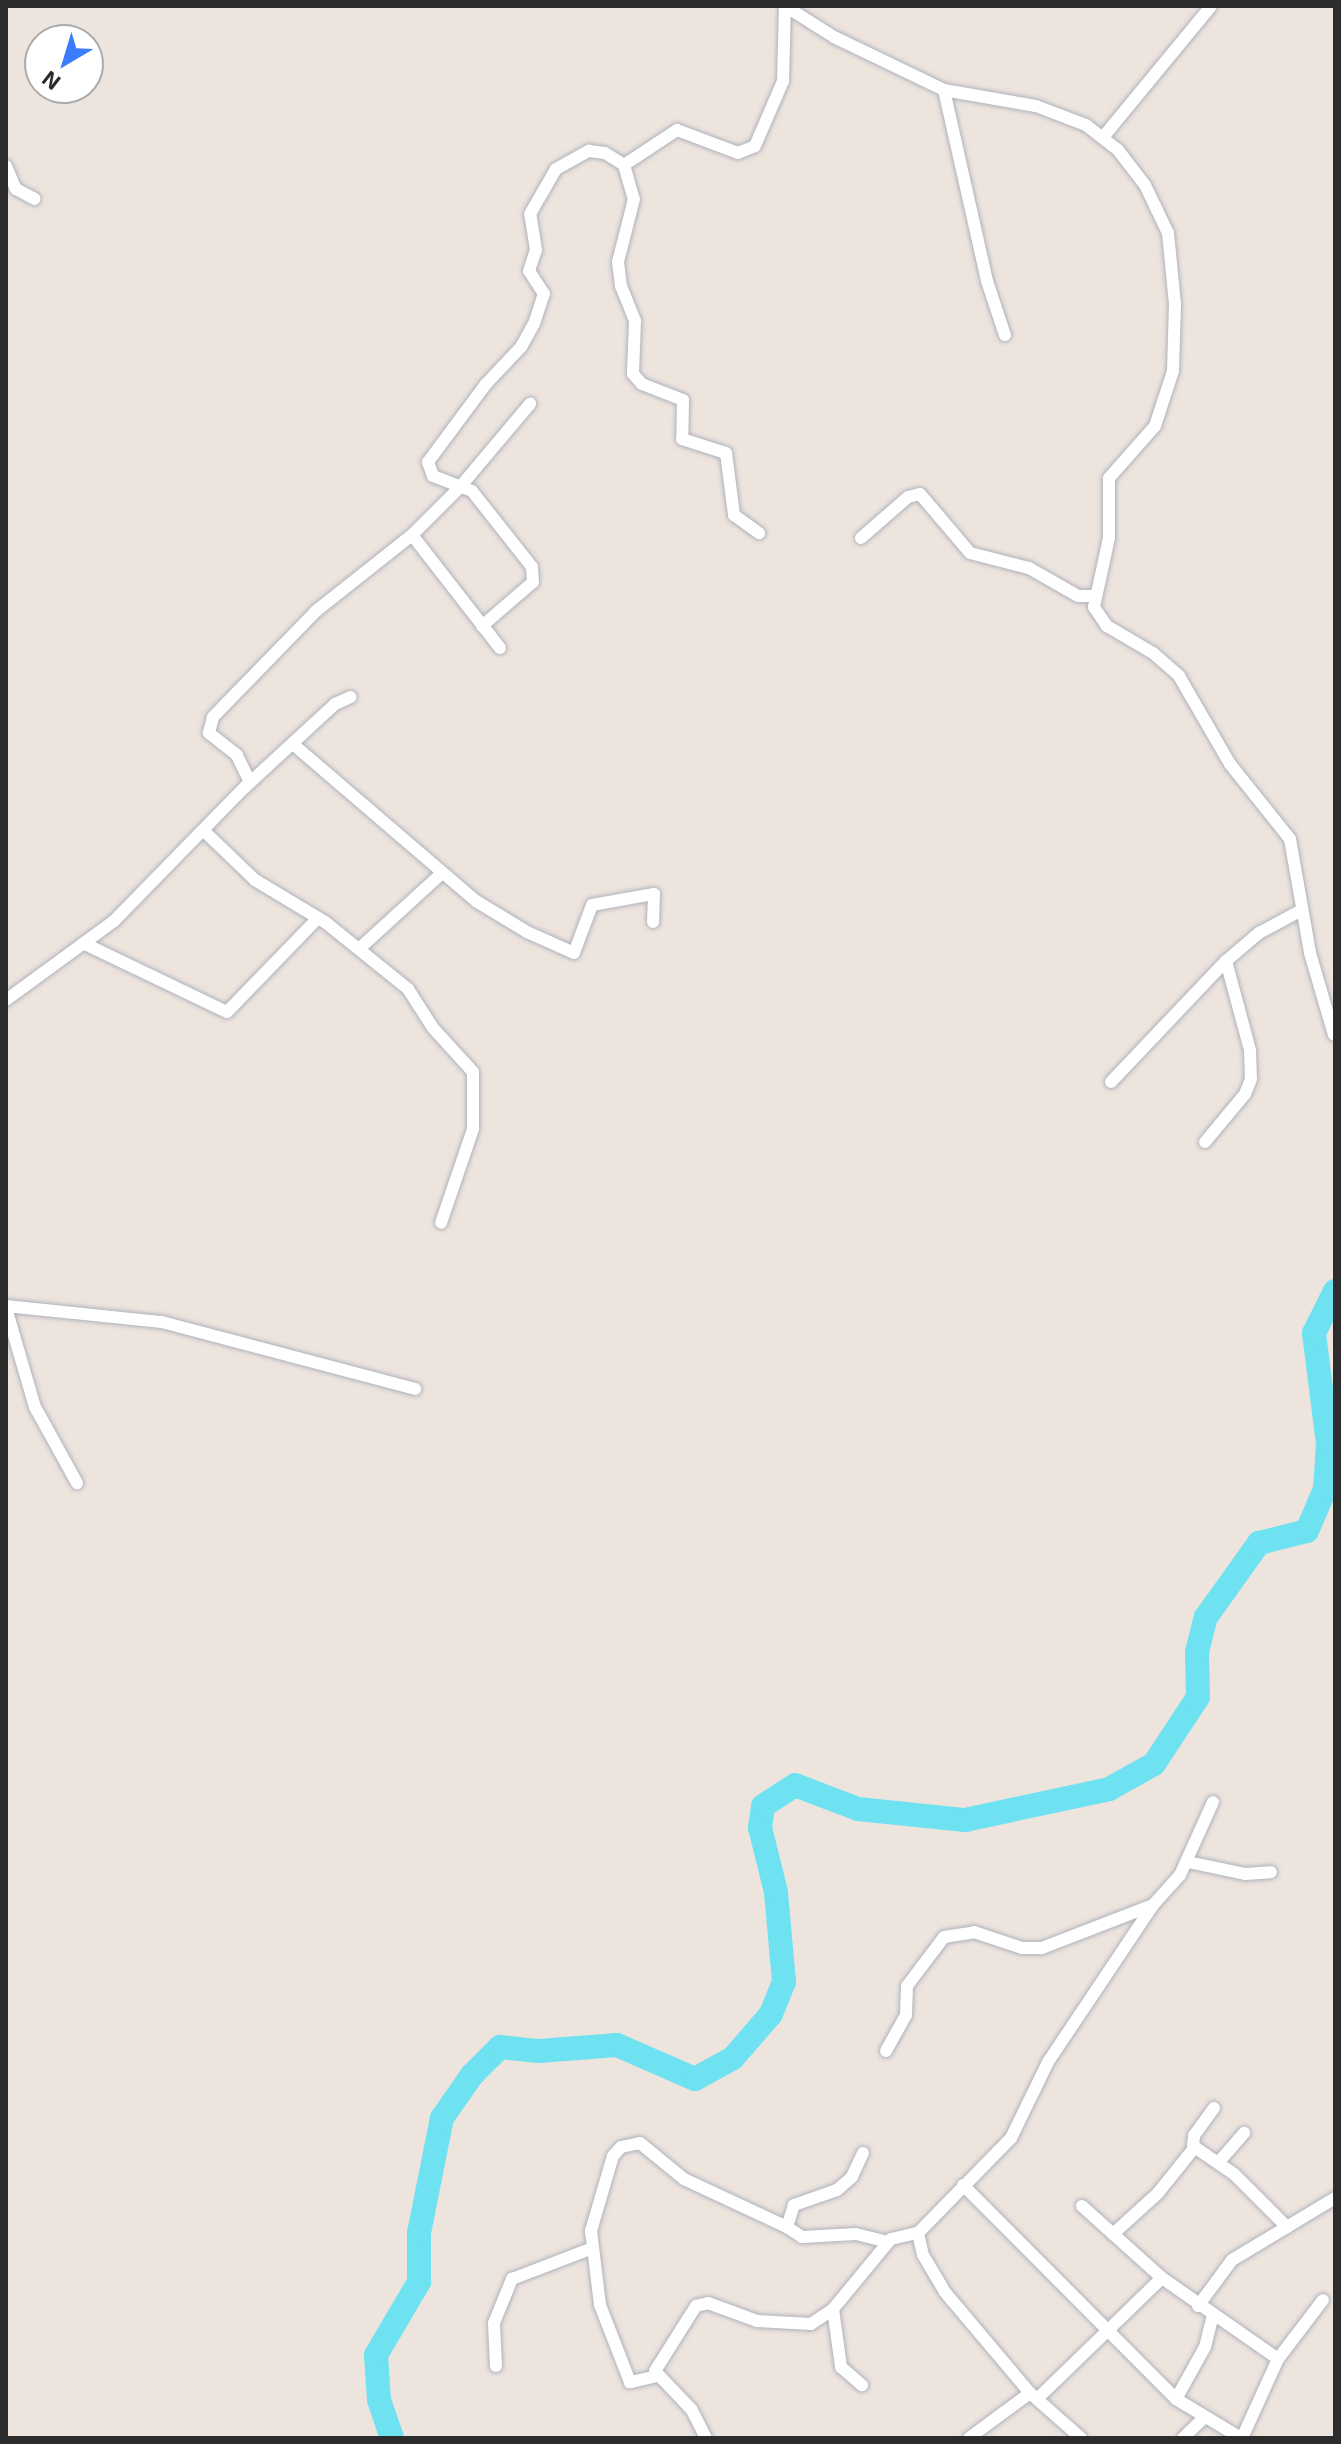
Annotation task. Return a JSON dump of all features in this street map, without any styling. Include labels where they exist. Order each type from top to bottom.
[{"type":"street","points":[[785,6],[834,37],[944,90],[1053,111],[1104,136],[1133,166],[1165,224],[1176,335],[1171,385],[1160,416],[1109,478],[1109,538],[1093,596],[1094,607],[1107,626],[1153,653],[1179,676],[1230,764],[1282,825],[1291,844],[1300,911],[1334,1035]]},
{"type":"street","points":[[624,165],[677,130],[732,151],[755,146],[783,81],[785,6]]},
{"type":"street","points":[[1104,136],[1211,6]]},
{"type":"street","points":[[944,90],[987,281],[1005,335]]},
{"type":"street","points":[[482,626],[533,582],[534,574],[480,499],[433,476],[428,462],[486,384],[521,347],[534,324],[544,294],[529,271],[536,250],[529,220],[531,208],[550,177],[571,158],[601,151],[624,165],[634,206],[618,272],[635,321],[633,374],[642,384],[683,400],[682,439],[726,453],[734,515],[759,533]]},
{"type":"street","points":[[6,166],[16,189],[35,199]]},
{"type":"street","points":[[250,782],[237,755],[209,733],[213,717],[316,611],[412,535],[460,487],[530,404]]},
{"type":"street","points":[[861,538],[908,497],[920,494],[970,553],[1029,568],[1078,596],[1093,596]]},
{"type":"street","points":[[412,535],[500,648]]},
{"type":"street","points":[[6,1000],[85,944],[205,832],[250,782],[294,745],[335,704],[351,697]]},
{"type":"street","points":[[294,745],[442,873],[504,920],[574,953],[592,905],[654,894],[653,922]]},
{"type":"street","points":[[205,832],[255,880],[318,918],[360,948],[408,989],[433,1028],[473,1072],[473,1129],[441,1223]]},
{"type":"street","points":[[360,948],[442,873]]},
{"type":"street","points":[[1111,1082],[1226,961],[1259,933],[1300,911]]},
{"type":"street","points":[[85,944],[227,1012],[318,918]]},
{"type":"street","points":[[1205,1142],[1245,1094],[1251,1079],[1250,1050],[1226,961]]},
{"type":"street","points":[[77,1483],[35,1407],[6,1307],[162,1322],[415,1389]]},
{"type":"street","points":[[657,2376],[638,2384],[625,2375],[600,2305],[590,2249],[613,2156],[621,2147],[640,2143],[684,2179],[802,2237],[856,2234],[888,2242],[918,2233],[1011,2138],[1042,2071],[1153,1905],[1188,1862],[1213,1802]]},
{"type":"street","points":[[1188,1862],[1245,1874],[1271,1872]]},
{"type":"street","points":[[886,2051],[906,2015],[907,1986],[944,1937],[974,1932],[1022,1948],[1042,1948],[1153,1905]]},
{"type":"street","points":[[1113,2234],[1158,2193],[1195,2147],[1194,2136],[1214,2108]]},
{"type":"street","points":[[1218,2163],[1244,2133]]},
{"type":"street","points":[[1195,2147],[1218,2163],[1287,2227]]},
{"type":"street","points":[[787,2227],[794,2205],[837,2190],[852,2177],[863,2153]]},
{"type":"street","points":[[963,2185],[1176,2399],[1203,2419],[1242,2438],[1278,2359],[1323,2300]]},
{"type":"street","points":[[1198,2306],[1232,2260],[1335,2198]]},
{"type":"street","points":[[1082,2206],[1162,2278],[1278,2359]]},
{"type":"street","points":[[918,2233],[923,2255],[945,2292],[1034,2396],[1081,2438]]},
{"type":"street","points":[[706,2438],[691,2409],[657,2376],[655,2368],[701,2303],[757,2321],[811,2324],[833,2309],[888,2242]]},
{"type":"street","points":[[496,2366],[494,2323],[512,2279],[590,2249]]},
{"type":"street","points":[[969,2438],[1034,2396],[1109,2333],[1162,2278]]},
{"type":"street","points":[[833,2309],[841,2367],[862,2385]]},
{"type":"street","points":[[1176,2399],[1205,2347],[1213,2316]]},
{"type":"street","points":[[1183,2438],[1203,2419]]},
{"type":"street","points":[[988,2428],[998,2438]]},
{"type":"waterway","points":[[392,2438],[379,2400],[376,2355],[419,2282],[419,2233],[442,2118],[472,2075],[500,2047],[539,2051],[617,2045],[695,2079],[733,2058],[771,2014],[784,1982],[776,1892],[760,1828],[763,1806],[795,1785],[858,1809],[965,1820],[1109,1789],[1154,1764],[1198,1697],[1197,1652],[1206,1617],[1259,1543],[1307,1531],[1325,1489],[1328,1444],[1314,1333],[1335,1291]]}]
